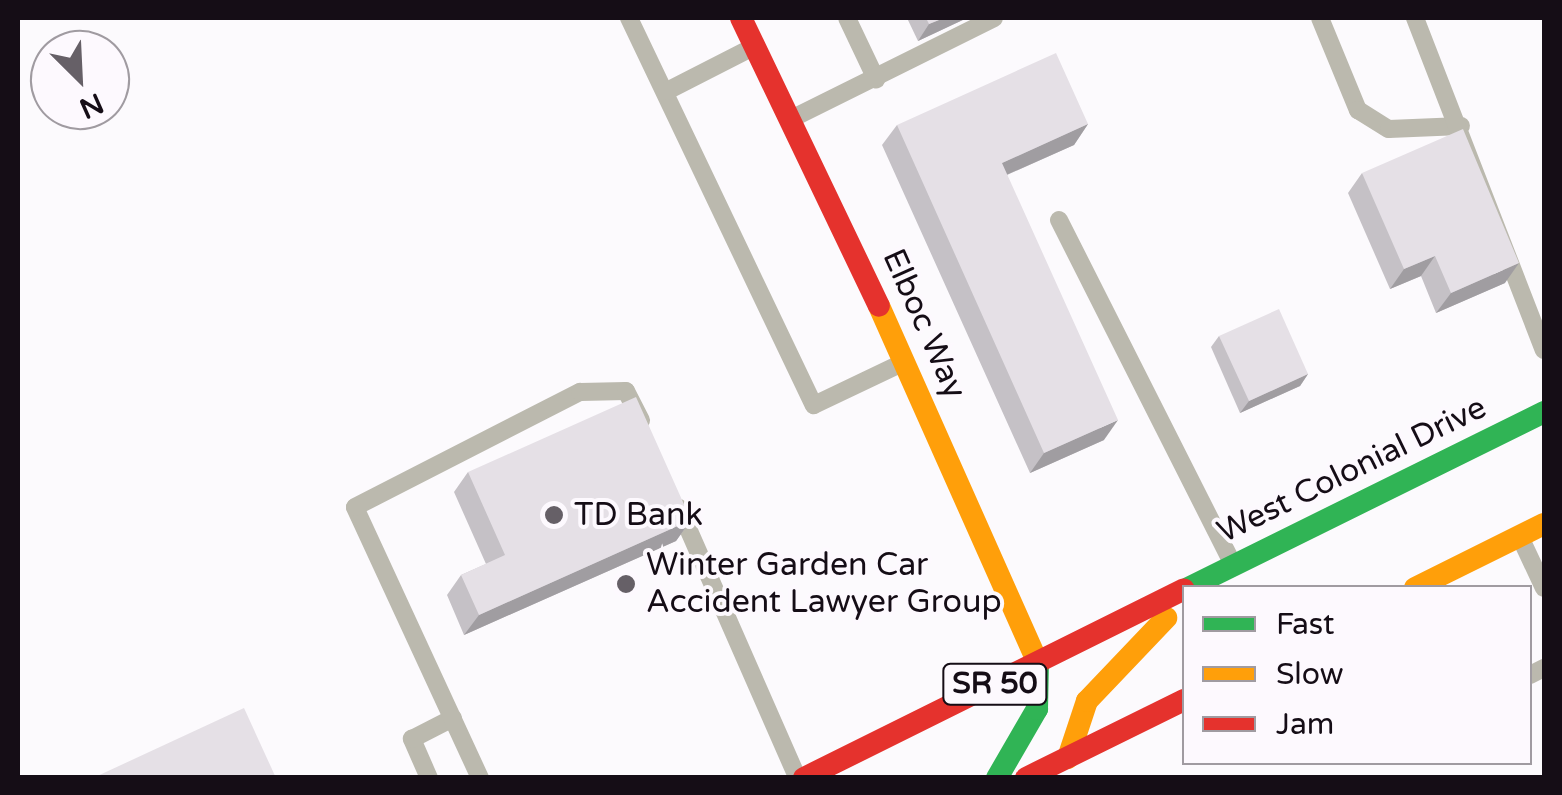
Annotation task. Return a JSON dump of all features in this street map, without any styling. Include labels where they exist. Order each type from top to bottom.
[{"type":"main road","name":"Elboc Way","points":[[740,18],[795,117],[1038,662]]},
{"type":"main road","name":"West Colonial Drive","points":[[1192,585],[1544,412]]},
{"type":"main road","points":[[1421,585],[1544,524]]},
{"type":"main road","points":[[1209,585],[1233,565]]},
{"type":"main road","name":"West Colonial Drive","points":[[801,778],[1182,590]]},
{"type":"main road","points":[[1073,768],[1087,701],[1182,606]]},
{"type":"main road","points":[[998,778],[1037,709],[1038,662]]},
{"type":"main road","points":[[1026,778],[1073,768],[1182,701]]},
{"type":"lane","points":[[629,18],[814,405],[905,362]]},
{"type":"lane","points":[[847,18],[876,78]]},
{"type":"lane","points":[[795,117],[994,18]]},
{"type":"lane","points":[[1320,18],[1358,110],[1388,129],[1462,126]]},
{"type":"lane","points":[[1415,18],[1462,126],[1544,350]]},
{"type":"lane","points":[[667,91],[756,46]]},
{"type":"lane","points":[[1059,220],[1233,565]]},
{"type":"lane","points":[[480,778],[355,507],[580,392],[626,390],[653,446]]},
{"type":"lane","points":[[668,482],[801,778]]},
{"type":"lane","points":[[1520,536],[1544,588]]},
{"type":"lane","points":[[429,778],[412,739],[452,718]]},
{"type":"building","points":[[1056,53],[1088,124],[1002,163],[1118,420],[1044,453],[897,125]]},
{"type":"building","points":[[1463,129],[1519,263],[1451,293],[1435,256],[1404,269],[1362,173]]},
{"type":"building","points":[[1279,309],[1308,374],[1249,401],[1219,336]]},
{"type":"building","points":[[636,397],[691,520],[479,615],[461,575],[505,555],[468,472]]},
{"type":"building","points":[[244,708],[276,778],[93,778]]},
{"type":"traffic: fast","points":[[1194,585],[1544,412]]},
{"type":"traffic: fast","points":[[997,778],[1037,709],[1038,663]]},
{"type":"traffic: slow","points":[[879,306],[1038,663]]},
{"type":"traffic: slow","points":[[1421,585],[1544,524]]},
{"type":"traffic: slow","points":[[1068,758],[1087,701],[1166,618]]},
{"type":"traffic: jam","points":[[741,18],[879,306]]},
{"type":"traffic: jam","points":[[804,778],[1182,590]]},
{"type":"traffic: jam","points":[[1026,778],[1182,701]]},
{"type":"place","name":"TD Bank","points":[[554,515]]},
{"type":"place","name":"Winter Garden Car Accident Lawyer Group","points":[[626,584]]}]
